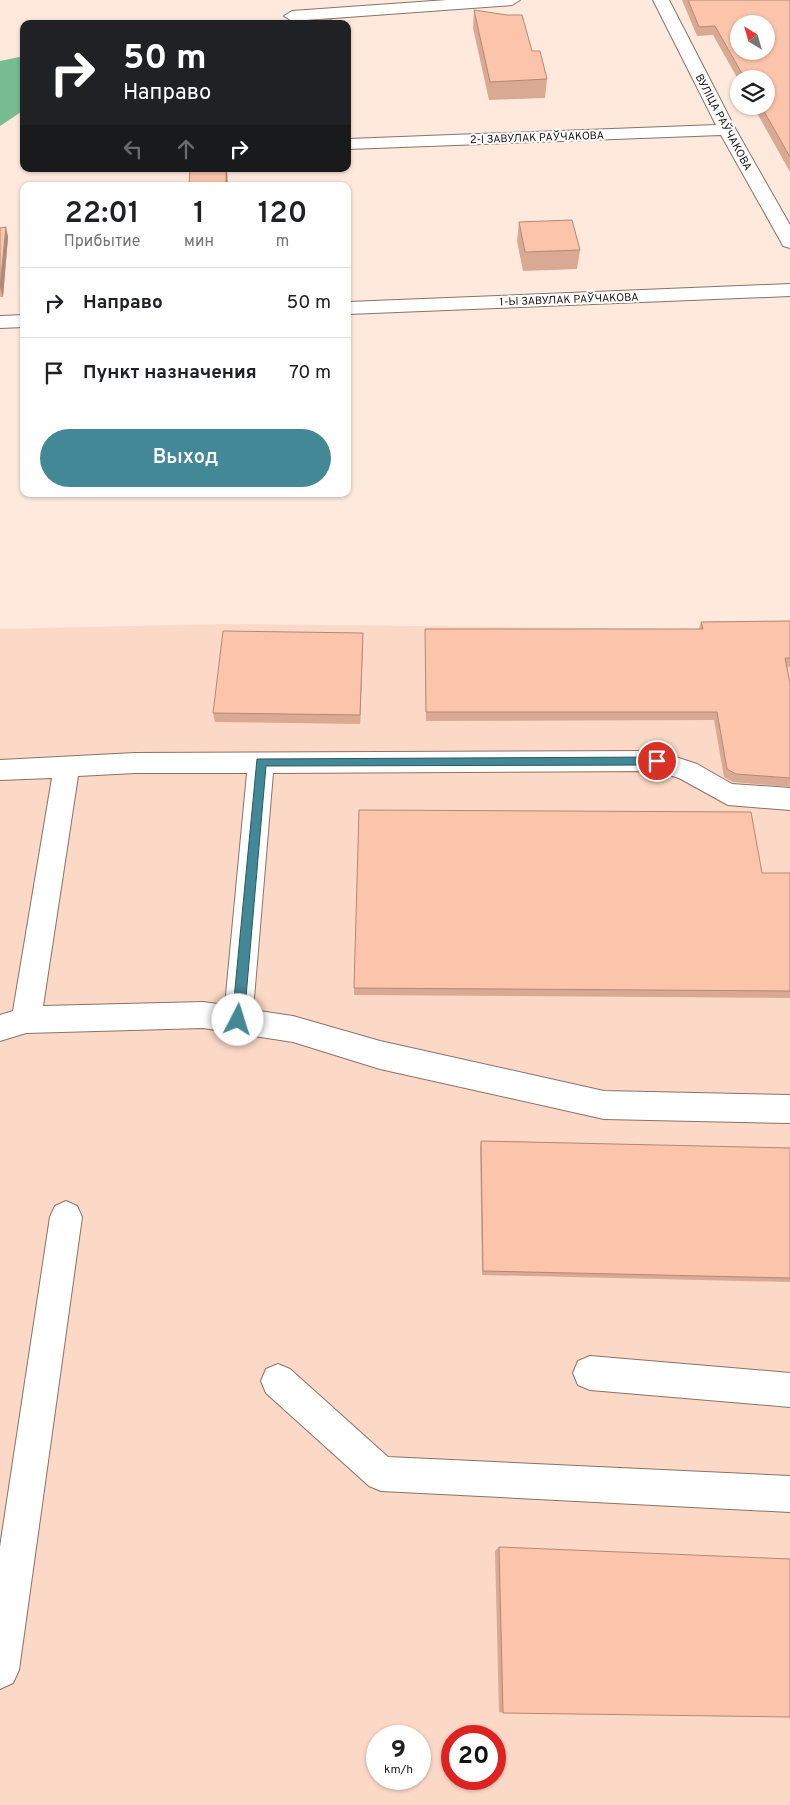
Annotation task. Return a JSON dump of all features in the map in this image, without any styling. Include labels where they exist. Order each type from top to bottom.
[{"type":"street","points":[[292,16],[512,0]]},
{"type":"street","name":"ВУЛІЦА РАЎЧАКОВА","points":[[661,0],[727,130],[790,242]]},
{"type":"street","name":"2-І ЗАВУЛАК РАЎЧАКОВА","points":[[351,144],[727,130]]},
{"type":"street","name":"1-Ы ЗАВУЛАК РАЎЧАКОВА","points":[[351,308],[790,290]]},
{"type":"street","points":[[0,322],[20,321]]},
{"type":"street","points":[[0,770],[135,763],[657,761],[688,771],[728,794],[790,799]]},
{"type":"street","points":[[238,1020],[261,762]]},
{"type":"street","points":[[68,766],[13,1024],[203,1015],[293,1029],[380,1055],[604,1105],[790,1109]]},
{"type":"street","points":[[0,1670],[66,1217]]},
{"type":"street","points":[[590,1373],[790,1390]]},
{"type":"street","points":[[278,1381],[382,1474],[790,1494]]},
{"type":"shaded area","points":[[224,624],[790,630],[790,1805],[0,1805],[0,629]]},
{"type":"green space","points":[[20,57],[20,113],[0,126],[0,61]]},
{"type":"building","points":[[688,0],[790,0],[790,157],[766,115],[775,115],[775,70],[740,70],[734,60],[775,60],[775,15],[730,15],[730,52],[715,26],[699,27]]},
{"type":"building","points":[[474,10],[507,15],[522,15],[532,51],[540,51],[547,79],[490,82]]},
{"type":"building","points":[[190,172],[226,172],[226,182],[189,182]]},
{"type":"building","points":[[572,220],[580,250],[525,252],[519,222]]},
{"type":"building","points":[[6,227],[0,287],[0,228]]},
{"type":"building","points":[[790,621],[790,658],[785,658],[790,683],[790,778],[736,774],[727,769],[717,712],[426,712],[425,629],[703,629],[701,622]]},
{"type":"building","points":[[223,631],[363,633],[360,715],[213,713]]},
{"type":"building","points":[[359,810],[751,812],[762,873],[790,873],[790,991],[354,988]]},
{"type":"building","points":[[481,1141],[790,1148],[790,1278],[483,1271]]},
{"type":"building","points":[[499,1547],[790,1559],[790,1717],[503,1713]]},
{"type":"route","points":[[238,1020],[261,762],[657,761]]}]
